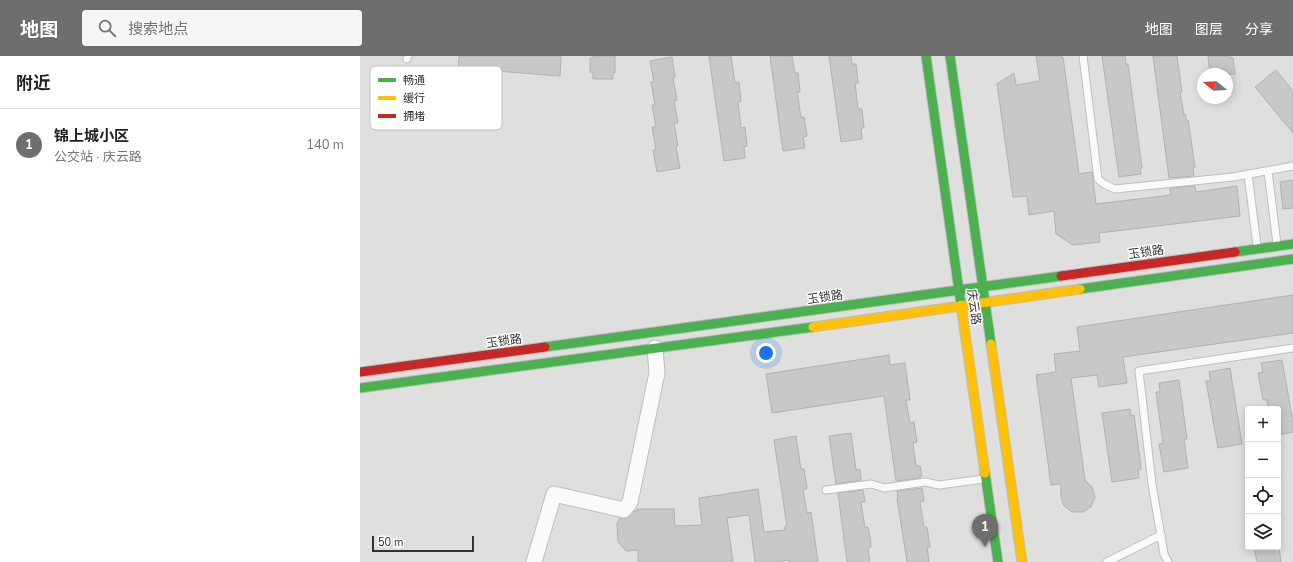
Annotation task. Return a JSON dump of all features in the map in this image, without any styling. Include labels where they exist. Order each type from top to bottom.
[{"type":"street","name":"庆云路","points":[[926,56],[998,562]]},
{"type":"street","name":"庆云路","points":[[950,56],[1022,562]]},
{"type":"street","name":"玉锁路","points":[[360,372],[1293,244]]},
{"type":"street","points":[[360,388],[1293,259]]},
{"type":"street","points":[[534,562],[554,494],[624,510],[630,502],[657,373],[655,348]]},
{"type":"lane","points":[[1083,56],[1098,179],[1104,184],[1115,189],[1150,186],[1248,174],[1293,166]]},
{"type":"lane","points":[[1268,171],[1278,246]]},
{"type":"lane","points":[[1248,174],[1257,249]]},
{"type":"lane","points":[[1159,562],[1167,560],[1164,554],[1152,484],[1139,371],[1293,348]]},
{"type":"lane","points":[[826,490],[871,484],[884,488],[925,482],[939,485],[986,478]]},
{"type":"lane","points":[[1107,562],[1161,535]]},
{"type":"building","points":[[459,56],[561,56],[560,76],[502,71],[502,66],[458,66]]},
{"type":"building","points":[[593,56],[615,56],[615,73],[613,73],[613,79],[593,79],[593,72],[590,72],[590,58],[593,58]]},
{"type":"building","points":[[709,56],[731,56],[735,83],[739,82],[741,101],[738,102],[741,128],[745,127],[747,146],[744,147],[745,158],[724,161]]},
{"type":"building","points":[[770,56],[792,56],[795,73],[798,73],[800,92],[797,92],[801,118],[804,117],[807,136],[803,137],[805,148],[783,151]]},
{"type":"building","points":[[829,56],[851,56],[852,64],[856,64],[858,83],[855,83],[858,109],[862,109],[864,128],[861,128],[862,139],[841,142]]},
{"type":"building","points":[[1036,56],[1063,57],[1079,174],[1092,172],[1096,204],[1171,195],[1170,188],[1195,186],[1196,192],[1237,186],[1240,216],[1099,233],[1100,242],[1073,245],[1056,234],[1054,211],[1029,215],[1027,196],[1013,197],[997,84],[1014,73],[1016,85],[1040,81]]},
{"type":"building","points":[[1102,56],[1125,56],[1126,64],[1128,64],[1142,168],[1140,169],[1141,174],[1119,177]]},
{"type":"building","points":[[1153,56],[1177,56],[1182,92],[1180,92],[1184,115],[1186,115],[1186,120],[1188,120],[1195,167],[1193,168],[1194,176],[1169,178]]},
{"type":"building","points":[[1208,56],[1230,56],[1233,58],[1235,74],[1233,74],[1233,68],[1209,68]]},
{"type":"building","points":[[672,57],[675,77],[673,78],[677,100],[674,101],[678,123],[674,123],[680,168],[657,172],[653,150],[656,150],[652,127],[656,127],[652,105],[655,105],[651,82],[654,81],[650,61]]},
{"type":"building","points":[[1276,70],[1293,91],[1293,133],[1255,87]]},
{"type":"building","points":[[1293,180],[1293,208],[1283,209],[1280,182]]},
{"type":"building","points":[[1293,295],[1293,333],[1123,357],[1127,383],[1099,387],[1097,375],[1071,378],[1085,480],[1092,487],[1095,497],[1091,507],[1083,512],[1072,512],[1064,506],[1061,497],[1061,484],[1051,485],[1036,375],[1056,372],[1054,354],[1080,351],[1077,327]]},
{"type":"building","points":[[889,355],[890,365],[905,363],[910,400],[906,400],[910,423],[914,422],[917,442],[913,443],[916,466],[920,466],[922,476],[920,476],[920,478],[896,481],[884,396],[772,413],[766,374]]},
{"type":"building","points":[[1282,360],[1293,422],[1293,432],[1281,434],[1281,406],[1268,406],[1267,400],[1263,400],[1258,373],[1263,372],[1261,363]]},
{"type":"building","points":[[1230,368],[1242,444],[1218,448],[1206,381],[1211,381],[1209,372]]},
{"type":"building","points":[[1179,380],[1187,439],[1184,439],[1188,468],[1164,472],[1159,444],[1163,443],[1156,392],[1160,392],[1159,383]]},
{"type":"building","points":[[1130,409],[1131,416],[1134,415],[1138,444],[1141,469],[1138,469],[1139,478],[1112,482],[1102,413]]},
{"type":"building","points":[[851,433],[856,470],[860,469],[861,480],[836,484],[829,436]]},
{"type":"building","points":[[796,436],[801,469],[804,469],[807,489],[803,489],[807,513],[811,512],[818,562],[789,562],[789,560],[755,562],[749,515],[727,518],[733,562],[638,562],[638,550],[626,551],[618,542],[617,524],[620,518],[627,518],[634,511],[637,511],[637,509],[674,509],[675,526],[702,525],[699,498],[758,489],[764,532],[785,530],[784,527],[787,526],[774,440]]},
{"type":"building","points":[[922,488],[924,501],[920,502],[924,527],[927,527],[930,547],[927,547],[929,562],[907,562],[897,491]]},
{"type":"building","points":[[863,490],[865,502],[861,502],[865,528],[868,527],[870,537],[871,547],[868,548],[870,562],[847,562],[838,493]]},
{"type":"building","points":[[1255,550],[1279,550],[1281,562],[1257,562]]},
{"type":"traffic: fast","points":[[926,56],[961,305]]},
{"type":"traffic: fast","points":[[950,56],[991,344]]},
{"type":"traffic: fast","points":[[1235,252],[1293,244]]},
{"type":"traffic: fast","points":[[1080,289],[1293,259]]},
{"type":"traffic: fast","points":[[545,347],[1061,276]]},
{"type":"traffic: fast","points":[[360,388],[813,327]]},
{"type":"traffic: fast","points":[[985,473],[998,562]]},
{"type":"traffic: slow","points":[[813,327],[1080,289]]},
{"type":"traffic: slow","points":[[961,305],[985,473]]},
{"type":"traffic: slow","points":[[991,344],[1022,562]]},
{"type":"traffic: jam","points":[[1061,276],[1235,252]]},
{"type":"traffic: jam","points":[[360,372],[545,347]]},
{"type":"place","name":"锦上城小区","points":[[985,547]]}]
